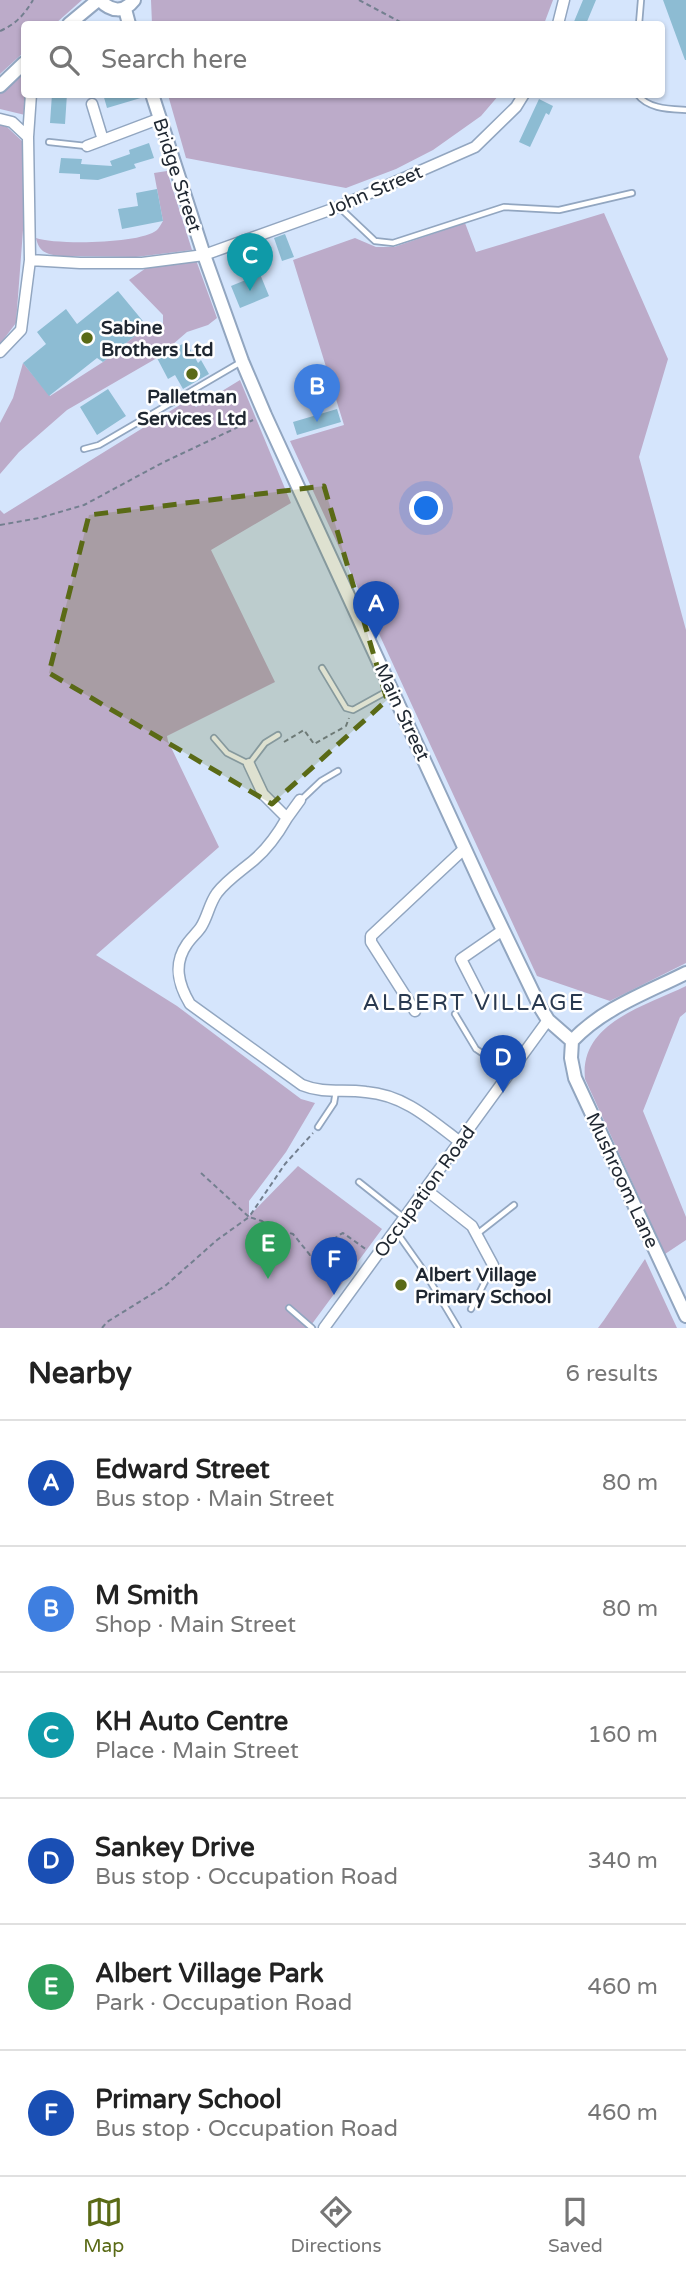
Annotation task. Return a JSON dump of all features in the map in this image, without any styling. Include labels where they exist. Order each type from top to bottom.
[{"type":"street","points":[[73,21],[99,0],[112,9],[130,5]]},
{"type":"street","points":[[559,21],[564,0]]},
{"type":"street","points":[[0,86],[21,66]]},
{"type":"street","points":[[0,352],[20,330],[30,260],[28,137],[31,98]]},
{"type":"street","name":"Bridge Street","points":[[154,98],[204,255]]},
{"type":"street","name":"John Street","points":[[30,260],[142,263],[204,255],[338,206],[475,147],[516,107],[522,98]]},
{"type":"street","points":[[92,99],[103,140]]},
{"type":"street","points":[[88,146],[161,118]]},
{"type":"street","points":[[0,119],[12,122],[28,137]]},
{"type":"street","name":"Main Street","points":[[204,255],[242,361],[265,415],[503,930],[548,1020],[572,1041]]},
{"type":"street","points":[[249,764],[263,794],[287,818]]},
{"type":"street","points":[[300,800],[256,859],[235,874],[208,907],[202,926],[186,945],[178,960],[178,978],[182,991],[190,1004],[302,1085],[317,1091],[366,1091],[395,1097],[418,1110],[460,1142]]},
{"type":"street","points":[[415,1012],[371,942],[371,936],[465,848]]},
{"type":"street","points":[[482,1000],[461,959],[503,930]]},
{"type":"street","points":[[572,1041],[601,1015],[686,974]]},
{"type":"street","name":"Occupation Road","points":[[324,1328],[548,1020]]},
{"type":"street","name":"Mushroom Lane","points":[[572,1041],[570,1058],[575,1078],[686,1316]]},
{"type":"street","points":[[425,1189],[472,1226],[493,1265]]},
{"type":"lane","points":[[639,21],[642,0]]},
{"type":"lane","points":[[640,98],[659,108],[686,110]]},
{"type":"lane","points":[[49,142],[88,146]]},
{"type":"lane","points":[[338,206],[375,241],[393,243],[504,207],[559,210],[632,193]]},
{"type":"lane","points":[[84,449],[99,445],[242,361]]},
{"type":"lane","points":[[322,668],[346,708],[353,710],[392,689]]},
{"type":"lane","points":[[214,738],[227,753],[249,764],[265,743],[278,735]]},
{"type":"lane","points":[[300,800],[321,781],[338,771]]},
{"type":"lane","points":[[455,1014],[476,1049],[511,1073]]},
{"type":"lane","points":[[318,1127],[334,1102],[336,1091]]},
{"type":"lane","points":[[359,1182],[403,1218]]},
{"type":"lane","points":[[477,1235],[514,1205]]},
{"type":"lane","points":[[395,1229],[458,1328]]},
{"type":"lane","points":[[471,1309],[493,1265]]},
{"type":"lane","points":[[289,1308],[312,1328]]},
{"type":"path","points":[[0,31],[12,26],[25,14],[33,0]]},
{"type":"path","points":[[359,0],[398,21]]},
{"type":"path","points":[[0,525],[39,518],[84,505],[162,463],[265,415]]},
{"type":"path","points":[[278,735],[281,743],[304,730],[314,744],[346,726],[353,710]]},
{"type":"path","points":[[102,1328],[134,1304],[165,1286],[217,1240],[249,1217],[285,1164],[318,1127]]},
{"type":"path","points":[[201,1173],[249,1217],[279,1231],[293,1234],[310,1255],[343,1233],[376,1256]]},
{"type":"highlighted area","points":[[324,486],[387,700],[272,804],[49,673],[89,515]]},
{"type":"shaded area","points":[[0,0],[82,0],[58,21],[21,21],[21,55],[0,74]]},
{"type":"shaded area","points":[[151,0],[553,0],[545,21],[152,21]]},
{"type":"shaded area","points":[[21,74],[21,98],[27,98],[25,115],[0,109],[0,93]]},
{"type":"shaded area","points":[[169,98],[496,98],[481,116],[433,150],[396,169],[346,188],[186,158]]},
{"type":"shaded area","points":[[0,125],[7,127],[22,141],[24,217],[16,323],[0,344]]},
{"type":"shaded area","points":[[167,171],[192,250],[136,257],[59,256],[47,253],[39,246],[36,238],[61,242],[117,241],[148,235],[157,230],[163,221],[154,173]]},
{"type":"shaded area","points":[[604,213],[668,359],[639,457],[686,630],[686,963],[610,1001],[537,976],[290,441],[344,425],[293,260],[355,238],[376,247],[394,247],[465,223],[476,252]]},
{"type":"shaded area","points":[[196,260],[217,318],[208,325],[187,332],[157,358],[67,410],[19,452],[0,474],[0,423],[13,398],[23,363],[50,396],[103,362],[147,326],[163,325],[163,315],[129,280],[149,266]]},
{"type":"shaded area","points":[[240,380],[291,503],[211,550],[275,682],[167,736],[219,847],[96,955],[177,1006],[301,1099],[315,1103],[286,1152],[249,1201],[249,1216],[298,1166],[382,1229],[309,1328],[0,1328],[0,510],[4,514],[188,400],[196,407]]},
{"type":"shaded area","points":[[686,986],[686,1012],[680,1017],[643,1111],[686,1217],[686,1240],[665,1254],[585,1079],[586,1060],[592,1044],[618,1019]]},
{"type":"shaded area","points":[[645,1259],[677,1328],[598,1328],[604,1320]]},
{"type":"building","points":[[583,0],[596,0],[587,21],[574,21]]},
{"type":"building","points":[[663,0],[686,0],[686,60],[685,60]]},
{"type":"building","points":[[52,98],[67,98],[65,124],[50,123]]},
{"type":"building","points":[[104,98],[141,98],[107,108]]},
{"type":"building","points":[[539,99],[553,106],[549,115],[546,113],[530,147],[519,142]]},
{"type":"building","points":[[149,143],[154,158],[134,164],[136,168],[98,180],[80,179],[80,174],[59,173],[61,158],[82,159],[81,164],[112,166],[110,161]]},
{"type":"building","points":[[157,189],[163,221],[122,229],[118,209],[138,206],[136,193]]},
{"type":"building","points":[[285,234],[294,257],[282,261],[274,238]]},
{"type":"building","points":[[260,274],[269,296],[240,308],[231,286]]},
{"type":"building","name":"Sabine Brothers Ltd","points":[[118,291],[147,326],[103,362],[97,358],[49,396],[23,363],[46,344],[37,332],[66,309],[77,324]]},
{"type":"building","points":[[186,342],[198,363],[201,360],[209,374],[183,389],[175,375],[168,379],[157,358]]},
{"type":"building","points":[[108,389],[126,416],[97,435],[80,407]]},
{"type":"building","points":[[337,409],[341,422],[297,435],[293,422]]},
{"type":"place","name":"KH Auto Centre","points":[[250,291]]},
{"type":"place","name":"Sabine Brothers Ltd","points":[[87,338]]},
{"type":"place","name":"Palletman Services Ltd","points":[[192,374]]},
{"type":"place","name":"M Smith","points":[[317,422]]},
{"type":"place","name":"Edward Street","points":[[376,639]]},
{"type":"place","name":"Sankey Drive","points":[[503,1093]]},
{"type":"place","name":"Albert Village Park","points":[[268,1279]]},
{"type":"place","name":"Albert Village Primary School","points":[[401,1285]]},
{"type":"place","name":"Primary School","points":[[334,1295]]},
{"type":"district","name":"ALBERT VILLAGE","points":[[474,1002]]}]
